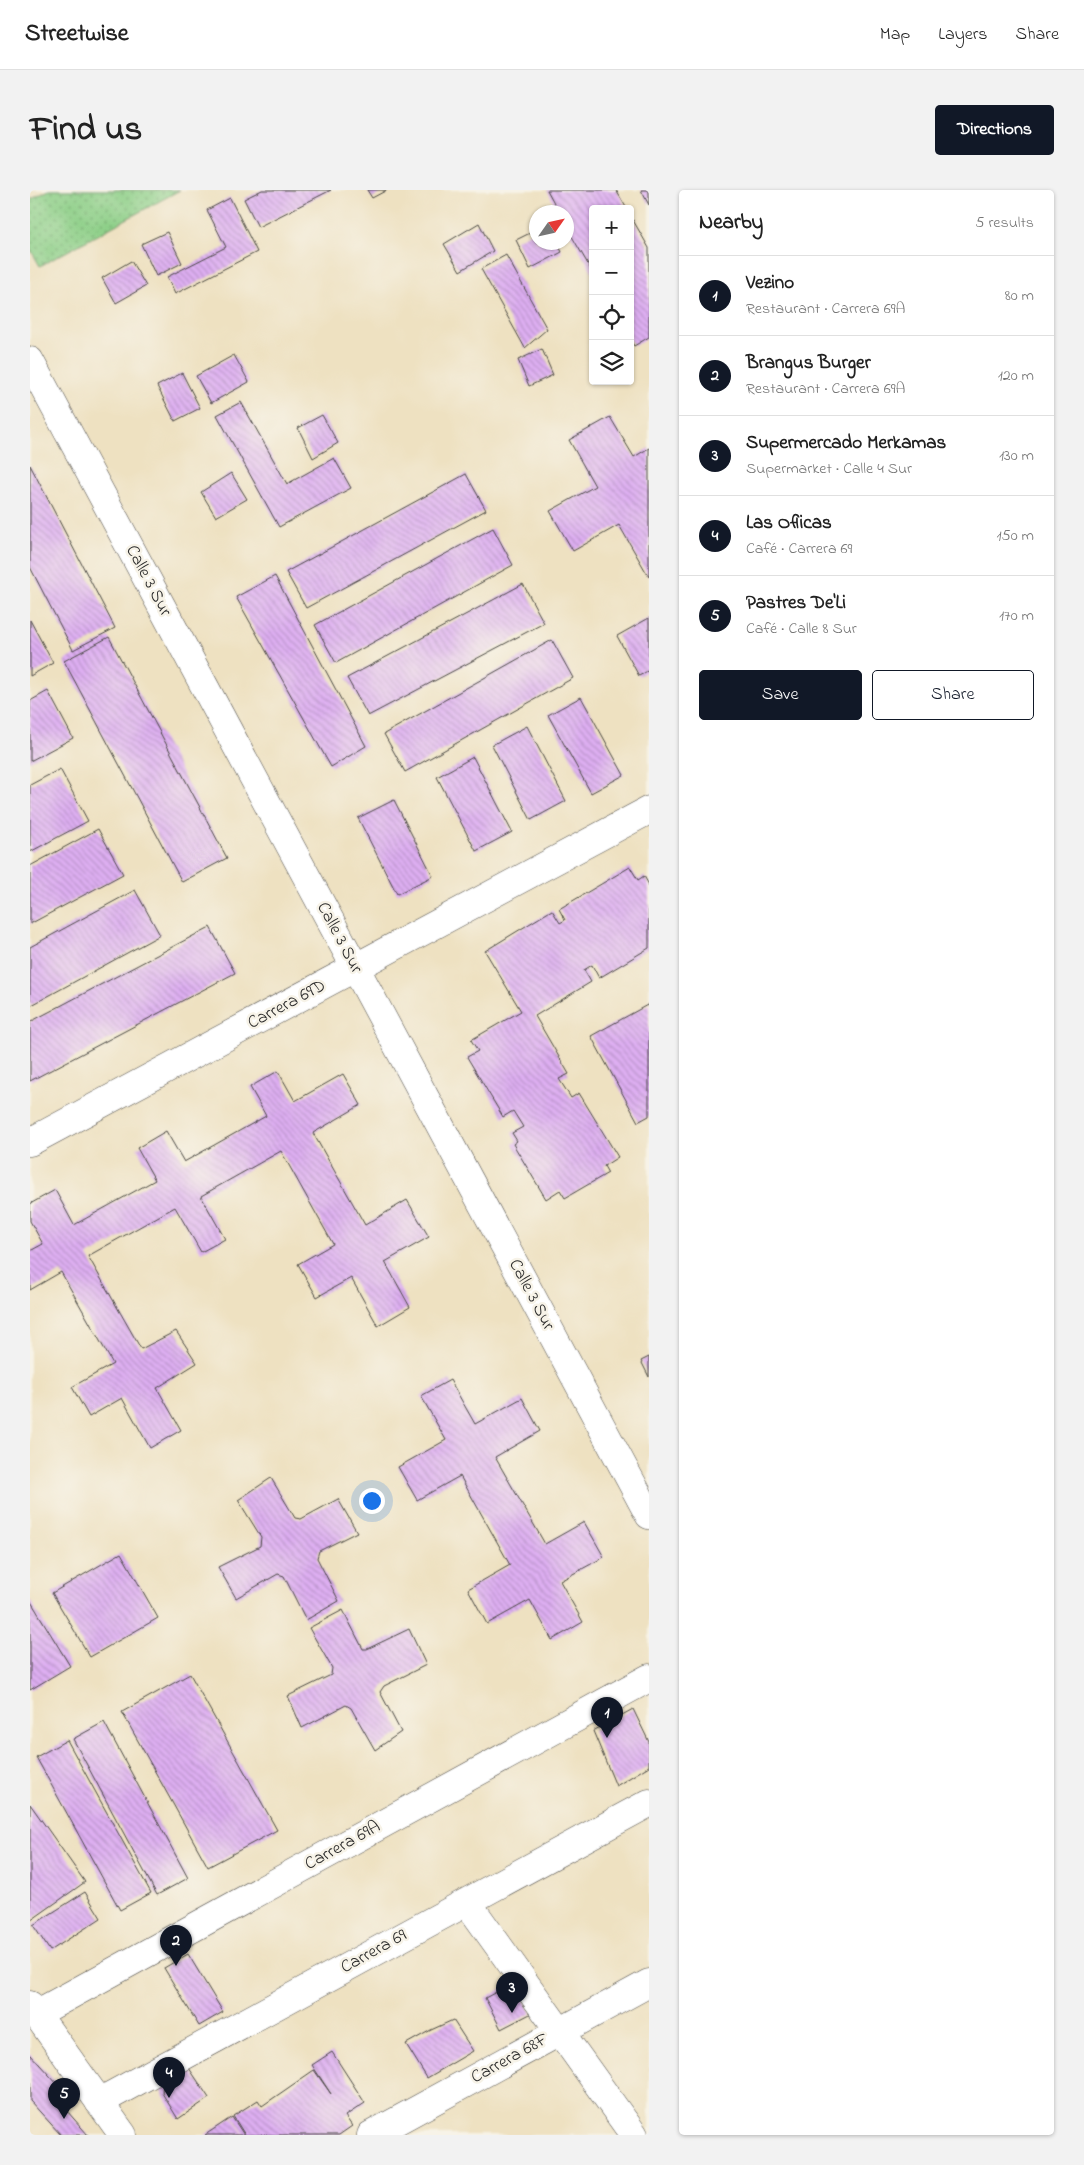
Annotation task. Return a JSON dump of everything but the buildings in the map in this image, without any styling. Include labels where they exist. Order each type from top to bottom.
[{"type":"street","name":"Calle 3 Sur","points":[[30,361],[649,1515]]},
{"type":"street","name":"Carrera 69D","points":[[30,1142],[649,810]]},
{"type":"street","name":"Carrera 69A","points":[[33,2009],[649,1678]]},
{"type":"street","name":"Carrera 69","points":[[98,2102],[649,1803]]},
{"type":"street","points":[[467,1902],[634,2135]]},
{"type":"street","name":"Carrera 68F","points":[[371,2135],[649,1984]]},
{"type":"street","points":[[33,2009],[123,2135]]},
{"type":"green space","points":[[49,190],[180,190],[40,266],[30,249],[30,200]]},
{"type":"place","name":"Vezino","points":[[607,1738]]},
{"type":"place","name":"Brangus Burger","points":[[176,1966]]},
{"type":"place","name":"Supermercado Merkamas","points":[[512,2013]]},
{"type":"place","name":"Las Oflicas","points":[[169,2098]]},
{"type":"place","name":"Pastres De'Li","points":[[64,2119]]}]
